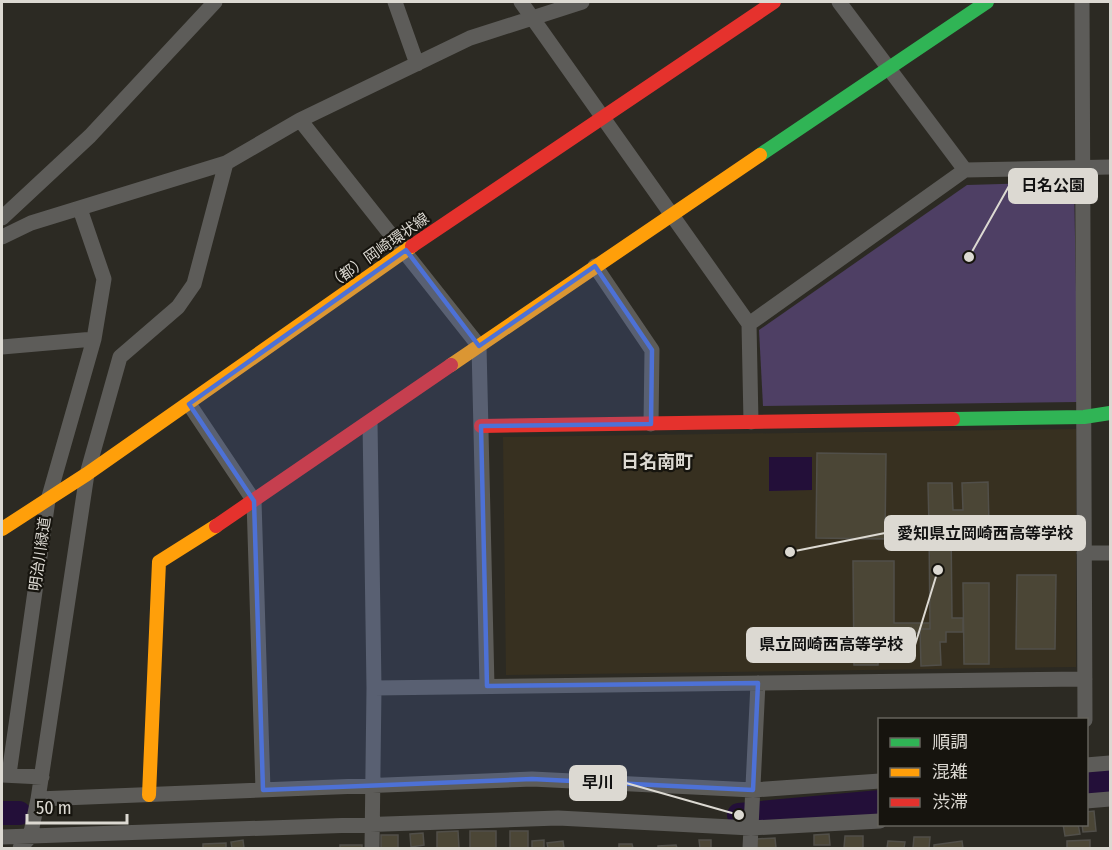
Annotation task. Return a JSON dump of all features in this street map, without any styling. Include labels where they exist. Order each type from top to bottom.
[{"type":"street","points":[[2,218],[90,136],[215,2]]},
{"type":"street","points":[[395,2],[417,63]]},
{"type":"street","points":[[521,2],[749,324],[752,422]]},
{"type":"street","points":[[2,237],[31,223],[226,163],[300,120],[470,38],[582,2]]},
{"type":"street","name":"（都）岡崎環状線","points":[[2,529],[189,404],[406,250],[774,2]]},
{"type":"street","points":[[839,2],[964,170]]},
{"type":"street","points":[[149,795],[159,562],[254,501],[671,214],[987,2]]},
{"type":"street","points":[[1082,2],[1085,718]]},
{"type":"street","points":[[300,120],[406,250],[479,346],[487,686]]},
{"type":"street","points":[[25,843],[42,777],[87,474],[120,357],[178,307],[194,284],[226,163]]},
{"type":"street","points":[[749,324],[964,170],[1110,167]]},
{"type":"street","name":"明治川緑道","points":[[5,774],[48,500],[94,339],[104,279],[80,209]]},
{"type":"street","points":[[595,266],[651,350],[651,424]]},
{"type":"street","points":[[2,347],[94,339]]},
{"type":"street","points":[[189,404],[254,501],[262,790]]},
{"type":"street","points":[[481,426],[1084,417],[1110,413]]},
{"type":"street","points":[[370,422],[374,688],[372,849]]},
{"type":"street","points":[[1084,553],[1110,553]]},
{"type":"street","points":[[374,688],[1085,679]]},
{"type":"street","points":[[750,849],[758,683]]},
{"type":"street","points":[[1088,765],[1110,763]]},
{"type":"street","points":[[5,774],[42,777]]},
{"type":"street","points":[[38,799],[532,779],[753,790],[878,781]]},
{"type":"street","points":[[1088,801],[1110,799]]},
{"type":"street","points":[[2,837],[25,843],[372,823],[558,818],[751,828],[878,821]]},
{"type":"highlighted area","points":[[406,250],[479,346],[595,266],[652,350],[651,424],[481,426],[487,686],[758,683],[753,790],[532,779],[263,790],[254,501],[189,404]]},
{"type":"shaded area","points":[[1074,182],[1078,402],[763,406],[759,330],[967,185]]},
{"type":"shaded area","points":[[1076,429],[1076,667],[506,675],[503,437]]},
{"type":"shaded area","points":[[769,457],[812,457],[812,490],[769,491]]},
{"type":"building","points":[[817,453],[886,454],[885,539],[816,538]]},
{"type":"building","points":[[988,482],[989,526],[929,527],[928,483],[952,483],[953,510],[963,510],[962,483]]},
{"type":"building","points":[[951,526],[952,618],[963,618],[963,632],[946,632],[946,642],[940,642],[941,665],[921,666],[920,629],[930,629],[929,527]]},
{"type":"building","points":[[853,561],[894,561],[894,623],[930,623],[930,629],[920,629],[920,633],[896,633],[896,643],[878,644],[878,665],[854,665]]},
{"type":"building","points":[[1017,575],[1056,575],[1055,649],[1016,649]]},
{"type":"building","points":[[963,583],[989,583],[989,664],[964,664]]},
{"type":"building","points":[[1094,811],[1096,831],[1083,832],[1082,826],[1088,826],[1088,812]]},
{"type":"building","points":[[1063,826],[1078,826],[1080,834],[1065,836]]},
{"type":"building","points":[[458,831],[459,848],[437,848],[437,832]]},
{"type":"building","points":[[470,831],[496,831],[496,848],[470,848]]},
{"type":"building","points":[[510,831],[528,831],[528,848],[510,848]]},
{"type":"building","points":[[423,833],[424,845],[411,847],[410,834]]},
{"type":"building","points":[[829,834],[830,845],[814,845],[814,835]]},
{"type":"building","points":[[381,835],[398,835],[398,848],[381,848]]},
{"type":"building","points":[[845,836],[863,836],[863,848],[844,848]]},
{"type":"building","points":[[914,837],[930,837],[929,848],[913,848]]},
{"type":"building","points":[[775,838],[776,848],[757,848],[757,839]]},
{"type":"building","points":[[243,840],[244,848],[232,848],[231,842]]},
{"type":"building","points":[[544,840],[544,848],[532,848],[532,841]]},
{"type":"building","points":[[699,840],[711,840],[711,848],[700,848]]},
{"type":"building","points":[[1090,840],[1090,848],[1067,848],[1067,841]]},
{"type":"building","points":[[563,841],[564,848],[548,848],[547,843]]},
{"type":"building","points":[[888,841],[905,842],[904,848],[887,848]]},
{"type":"building","points":[[962,841],[963,848],[934,848],[934,845]]},
{"type":"building","points":[[226,843],[226,848],[203,848],[203,844]]},
{"type":"building","points":[[619,844],[632,844],[633,848],[619,848]]},
{"type":"building","points":[[340,845],[362,845],[362,848],[340,848]]},
{"type":"building","points":[[676,845],[677,848],[658,848],[658,846]]},
{"type":"waterway","points":[[1088,782],[1110,780]]},
{"type":"waterway","points":[[739,815],[878,802]]},
{"type":"waterway","points":[[2,813],[19,813]]},
{"type":"traffic: fast","points":[[760,155],[987,2]]},
{"type":"traffic: fast","points":[[953,419],[1084,417],[1110,413]]},
{"type":"traffic: slow","points":[[451,365],[760,155]]},
{"type":"traffic: slow","points":[[2,529],[87,474],[412,246]]},
{"type":"traffic: slow","points":[[149,795],[159,562],[216,526]]},
{"type":"traffic: jam","points":[[412,246],[774,2]]},
{"type":"traffic: jam","points":[[216,526],[451,365]]},
{"type":"traffic: jam","points":[[481,426],[953,419]]},
{"type":"place","name":"日名公園","points":[[969,257]]},
{"type":"place","name":"愛知県立岡崎西高等学校","points":[[790,552]]},
{"type":"place","name":"県立岡崎西高等学校","points":[[938,570]]},
{"type":"place","name":"早川","points":[[739,815]]},
{"type":"district","name":"日名南町","points":[[657,462]]}]
